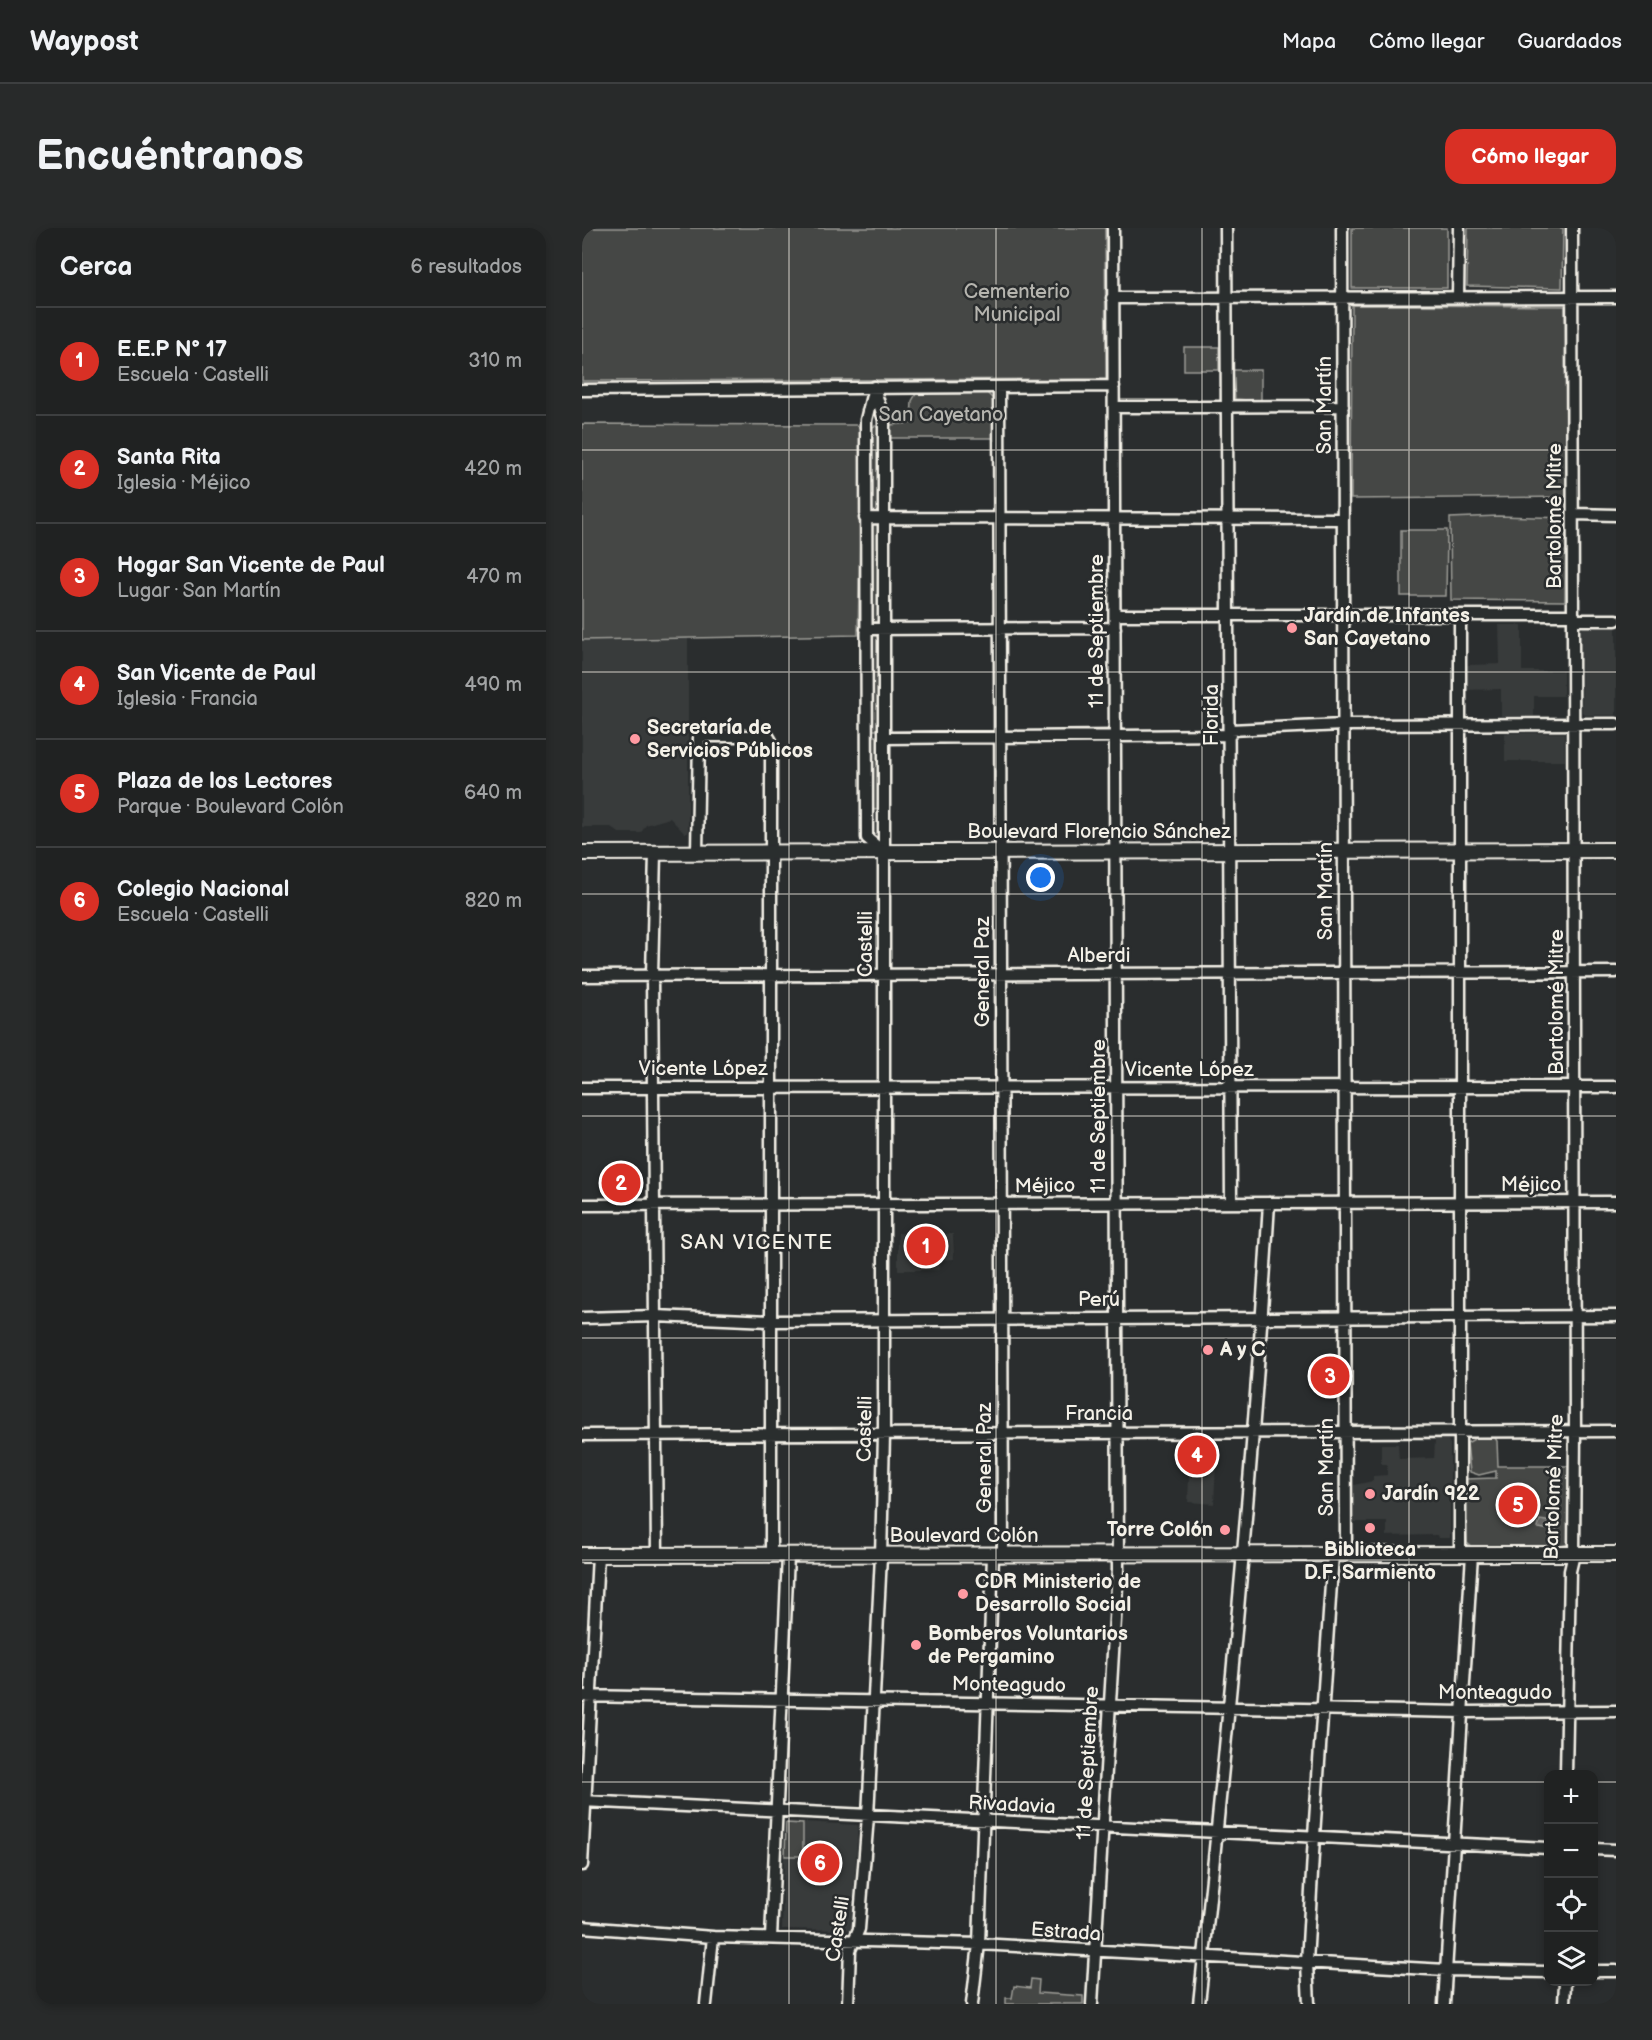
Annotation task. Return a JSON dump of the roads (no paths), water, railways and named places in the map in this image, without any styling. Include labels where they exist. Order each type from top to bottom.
[{"type":"main road","name":"Boulevard Florencio Sánchez","points":[[582,853],[1616,850]]},
{"type":"main road","name":"Boulevard Colón","points":[[582,1555],[1466,1554]]},
{"type":"main road","points":[[1466,1554],[1616,1554]]},
{"type":"street","name":"11 de Septiembre","points":[[1092,2004],[1117,1556],[1113,228]]},
{"type":"street","name":"Florida","points":[[1226,228],[1229,406],[1231,1203]]},
{"type":"street","name":"San Martín","points":[[1309,2004],[1307,1963],[1314,1836],[1323,1709],[1339,1555],[1345,1432],[1346,1088],[1342,228]]},
{"type":"street","points":[[1458,297],[1459,228]]},
{"type":"street","name":"Bartolomé Mitre","points":[[1566,1770],[1570,1571],[1574,1554],[1575,1431],[1572,228]]},
{"type":"street","points":[[1112,298],[1616,297]]},
{"type":"street","points":[[874,387],[866,420],[867,838],[885,853]]},
{"type":"street","name":"Castelli","points":[[848,2004],[850,1950],[859,1929],[868,1816],[875,1700],[884,1435],[884,420],[874,387]]},
{"type":"street","name":"General Paz","points":[[972,2004],[979,1944],[988,1703],[998,1556],[1003,1431],[999,387]]},
{"type":"street","points":[[582,390],[1113,387]]},
{"type":"street","points":[[1114,407],[1343,406]]},
{"type":"street","points":[[1574,514],[1616,515]]},
{"type":"street","points":[[865,519],[1229,517],[1343,519]]},
{"type":"street","points":[[1115,615],[1342,614],[1574,617],[1616,620]]},
{"type":"street","points":[[1444,2004],[1464,1712],[1466,1554],[1460,1431],[1460,616]]},
{"type":"street","points":[[866,629],[1115,628]]},
{"type":"street","points":[[867,733],[1115,736],[1343,725],[1616,724]]},
{"type":"street","points":[[697,853],[699,736],[768,736],[771,741],[771,1556]]},
{"type":"street","points":[[655,853],[652,975],[657,1556]]},
{"type":"street","name":"Alberdi","points":[[582,976],[1616,972]]},
{"type":"street","name":"Vicente López","points":[[582,1088],[1616,1087]]},
{"type":"street","name":"Méjico","points":[[582,1205],[1616,1202]]},
{"type":"street","points":[[1199,2004],[1218,1833],[1262,1318],[1269,1203]]},
{"type":"street","name":"Perú","points":[[582,1317],[656,1316],[770,1321],[1616,1316]]},
{"type":"street","name":"Francia","points":[[582,1435],[884,1435],[1003,1431],[1616,1431]]},
{"type":"street","points":[[582,1865],[587,1696],[598,1556]]},
{"type":"street","points":[[771,1938],[788,1556]]},
{"type":"street","name":"Monteagudo","points":[[587,1696],[1464,1712],[1616,1711]]},
{"type":"street","name":"Rivadavia","points":[[584,1801],[1544,1848]]},
{"type":"street","points":[[1598,1849],[1616,1850]]},
{"type":"street","name":"Estrada","points":[[582,1927],[713,1937],[979,1944],[1446,1970],[1544,1972]]},
{"type":"street","points":[[706,2004],[713,1937]]},
{"type":"street","points":[[1598,1971],[1616,1971]]},
{"type":"street","points":[[1564,1986],[1564,2004]]},
{"type":"place","name":"Jardín de Infantes San Cayetano","points":[[1292,628]]},
{"type":"place","name":"Secretaría de Servicios Públicos","points":[[635,739]]},
{"type":"place","name":"Santa Rita","points":[[621,1183]]},
{"type":"place","name":"E.E.P N° 17","points":[[926,1246]]},
{"type":"place","name":"A y C","points":[[1208,1350]]},
{"type":"place","name":"Hogar San Vicente de Paul","points":[[1330,1376]]},
{"type":"place","name":"San Vicente de Paul","points":[[1197,1455]]},
{"type":"place","name":"Jardín 922","points":[[1370,1494]]},
{"type":"place","name":"Plaza de los Lectores","points":[[1518,1505]]},
{"type":"place","name":"Biblioteca D.F. Sarmiento","points":[[1370,1528]]},
{"type":"place","name":"Torre Colón","points":[[1225,1530]]},
{"type":"place","name":"CDR Ministerio de Desarrollo Social","points":[[963,1594]]},
{"type":"place","name":"Bomberos Voluntarios de Pergamino","points":[[916,1645]]},
{"type":"place","name":"Colegio Nacional","points":[[820,1863]]},
{"type":"district","name":"SAN VICENTE","points":[[757,1242]]},
{"type":"park label","name":"Cementerio Municipal","points":[[1017,304]]},
{"type":"park label","name":"San Cayetano","points":[[941,415]]}]
